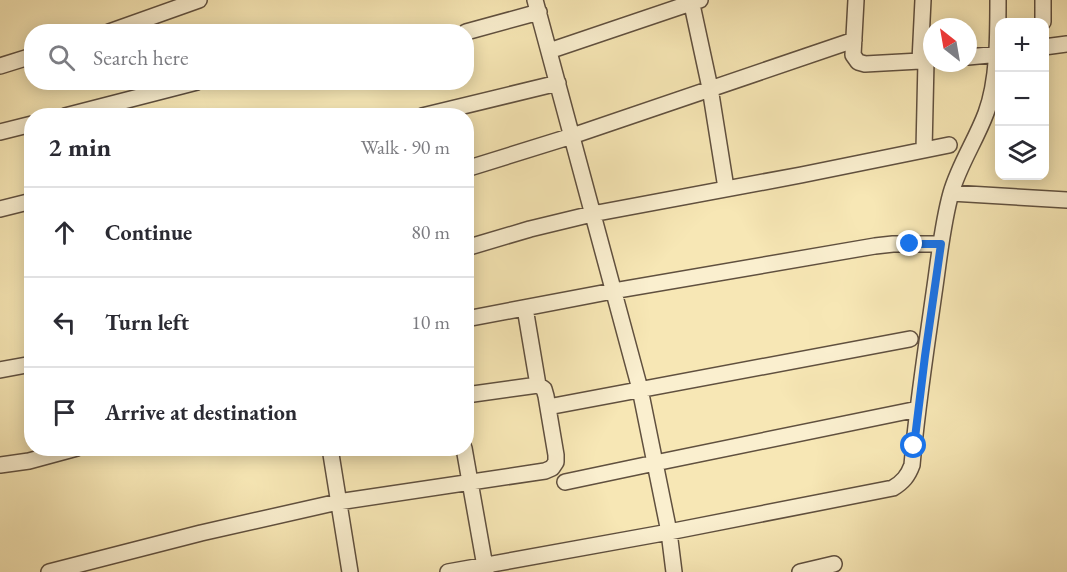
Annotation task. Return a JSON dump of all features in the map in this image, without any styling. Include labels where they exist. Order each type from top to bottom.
[{"type":"street","points":[[132,24],[199,0]]},
{"type":"street","points":[[856,0],[853,55],[858,62],[865,64],[923,61]]},
{"type":"street","points":[[923,0],[924,18]]},
{"type":"street","points":[[448,572],[486,568],[893,488],[902,483],[912,465],[912,410],[935,244],[958,172],[986,113],[993,88],[987,55],[998,0]]},
{"type":"street","points":[[1043,0],[1043,18]]},
{"type":"street","points":[[549,51],[694,1],[726,188]]},
{"type":"street","points":[[474,29],[537,6],[640,389],[669,532],[674,572]]},
{"type":"street","points":[[474,167],[854,40]]},
{"type":"street","points":[[1049,46],[1067,44]]},
{"type":"street","points":[[0,66],[24,58]]},
{"type":"street","points":[[924,150],[926,72]]},
{"type":"street","points":[[455,108],[558,83]]},
{"type":"street","points":[[96,108],[166,90]]},
{"type":"street","points":[[0,132],[24,126]]},
{"type":"street","points":[[474,246],[592,213],[949,145]]},
{"type":"street","points":[[951,193],[1067,200]]},
{"type":"street","points":[[0,209],[24,203]]},
{"type":"street","points":[[474,318],[876,246],[935,244]]},
{"type":"street","points":[[525,308],[538,385]]},
{"type":"street","points":[[548,407],[910,339]]},
{"type":"street","points":[[0,370],[24,366]]},
{"type":"street","points":[[49,572],[201,533],[338,502],[545,471],[552,468],[556,462],[556,455],[544,389],[538,385],[474,394]]},
{"type":"street","points":[[565,482],[912,410]]},
{"type":"street","points":[[0,465],[47,456]]},
{"type":"street","points":[[331,456],[350,572]]},
{"type":"street","points":[[465,456],[486,568]]},
{"type":"street","points":[[800,572],[834,564]]},
{"type":"route","points":[[910,244],[941,244],[914,446]]}]
